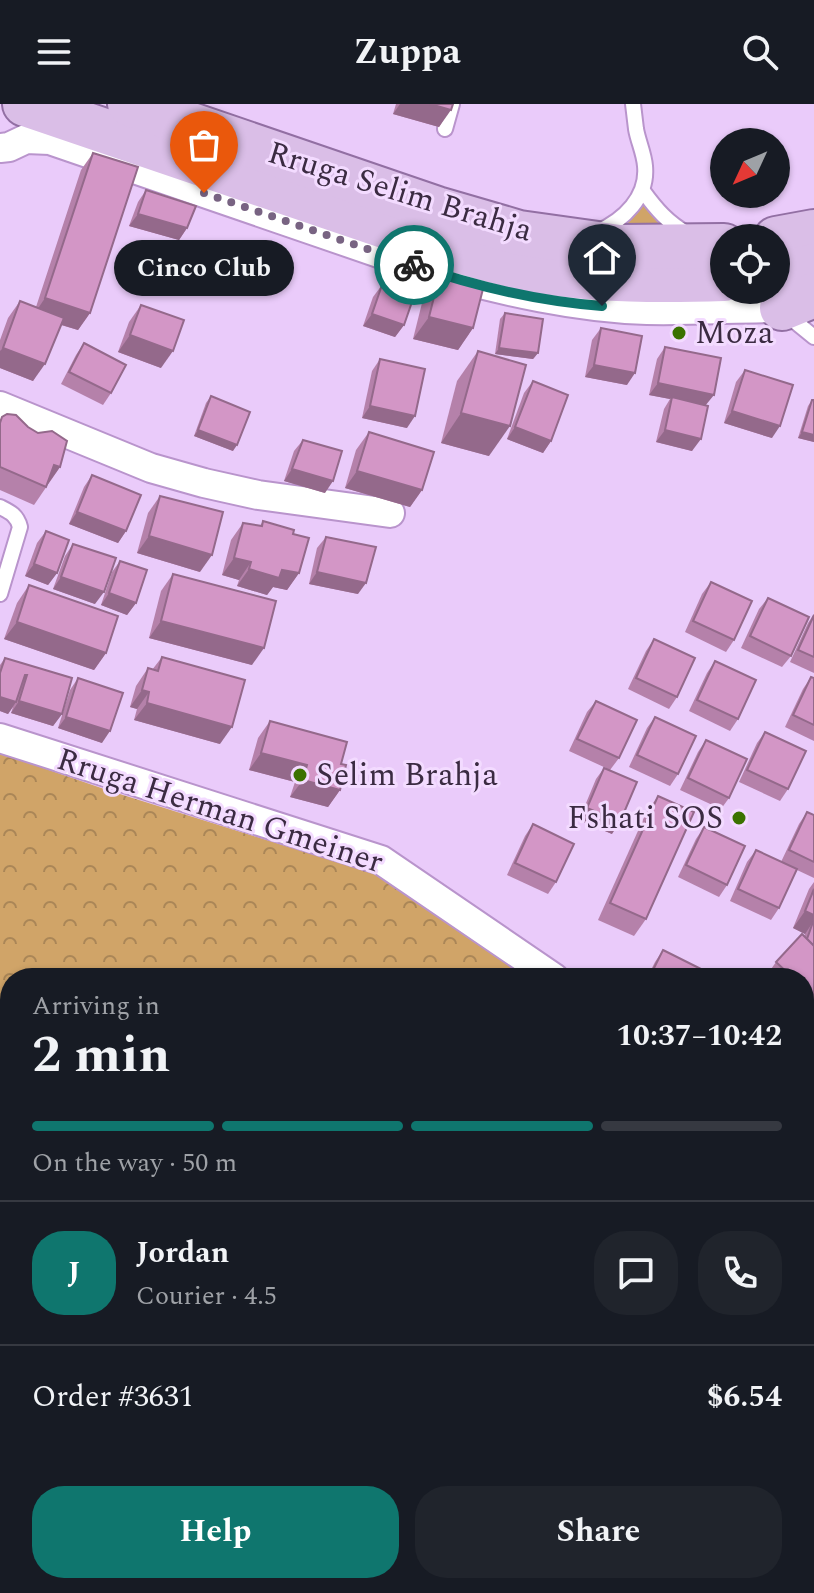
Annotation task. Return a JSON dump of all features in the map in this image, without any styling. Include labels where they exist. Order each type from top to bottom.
[{"type":"main road","name":"Rruga Selim Brahja","points":[[25,104],[452,249],[537,271],[658,281],[710,262]]},
{"type":"main road","name":"Rruga Selim Brahja","points":[[130,104],[437,209],[519,233],[710,256]]},
{"type":"main road","points":[[790,236],[814,232]]},
{"type":"main road","name":"Rruga Selim Brahja","points":[[796,296],[814,266]]},
{"type":"street","name":"Rruga Selim Brahja","points":[[0,148],[26,139],[50,140],[437,273],[502,290],[580,304],[646,310],[796,296]]},
{"type":"street","points":[[0,406],[151,468],[204,483],[258,495],[390,513]]},
{"type":"street","name":"Rruga Herman Gmeiner","points":[[0,738],[381,860],[539,968]]},
{"type":"lane","points":[[445,129],[452,104]]},
{"type":"lane","points":[[574,241],[602,230],[625,214],[643,191],[645,166],[633,104]]},
{"type":"lane","points":[[643,191],[660,214],[675,227],[710,249]]},
{"type":"lane","points":[[796,296],[789,317],[814,337]]},
{"type":"lane","points":[[0,507],[19,520],[20,527],[0,594]]},
{"type":"green space","points":[[644,203],[651,215],[669,230],[610,231],[629,220]]},
{"type":"green space","points":[[0,753],[375,874],[512,968],[0,968]]},
{"type":"building","points":[[430,104],[453,104],[451,110]]},
{"type":"building","points":[[93,153],[138,167],[90,313],[45,298]]},
{"type":"building","points":[[146,190],[196,206],[187,228],[138,214]]},
{"type":"building","points":[[439,277],[483,289],[473,328],[429,317]]},
{"type":"building","points":[[382,285],[414,296],[404,325],[372,314]]},
{"type":"building","points":[[20,301],[64,318],[45,364],[3,348]]},
{"type":"building","points":[[141,305],[184,320],[173,351],[130,335]]},
{"type":"building","points":[[505,313],[543,319],[538,353],[499,348]]},
{"type":"building","points":[[601,328],[642,336],[635,373],[594,365]]},
{"type":"building","points":[[84,343],[126,365],[111,393],[69,372]]},
{"type":"building","points":[[665,347],[721,358],[714,395],[658,383]]},
{"type":"building","points":[[478,351],[526,365],[510,426],[461,413]]},
{"type":"building","points":[[380,359],[425,369],[415,416],[370,406]]},
{"type":"building","points":[[745,370],[793,385],[780,426],[732,411]]},
{"type":"building","points":[[533,381],[568,395],[551,441],[515,427]]},
{"type":"building","points":[[211,396],[250,412],[237,445],[198,430]]},
{"type":"building","points":[[672,397],[708,406],[701,439],[665,430]]},
{"type":"building","points":[[814,400],[814,435],[802,432]]},
{"type":"building","points":[[7,414],[16,415],[38,433],[52,431],[67,441],[60,467],[54,465],[46,487],[0,467],[0,423]]},
{"type":"building","points":[[369,432],[434,452],[422,490],[357,471]]},
{"type":"building","points":[[303,440],[342,451],[333,481],[292,469]]},
{"type":"building","points":[[92,475],[141,495],[126,531],[77,512]]},
{"type":"building","points":[[160,496],[223,512],[212,555],[149,536]]},
{"type":"building","points":[[263,521],[309,538],[299,573],[282,570],[279,578],[249,569],[251,562],[234,558],[243,523],[262,526]]},
{"type":"building","points":[[46,531],[69,540],[57,573],[34,564]]},
{"type":"building","points":[[326,537],[376,547],[366,583],[317,572]]},
{"type":"building","points":[[73,544],[116,558],[104,592],[61,577]]},
{"type":"building","points":[[120,561],[147,570],[136,603],[109,593]]},
{"type":"building","points":[[173,574],[276,601],[264,648],[161,621]]},
{"type":"building","points":[[711,582],[752,601],[734,640],[693,621]]},
{"type":"building","points":[[29,585],[118,616],[106,653],[17,622]]},
{"type":"building","points":[[768,598],[809,617],[791,656],[750,636]]},
{"type":"building","points":[[814,615],[814,657],[798,650]]},
{"type":"building","points":[[654,639],[695,658],[677,697],[636,678]]},
{"type":"building","points":[[162,657],[245,680],[232,727],[147,703],[149,692],[142,690],[148,668],[158,671]]},
{"type":"building","points":[[5,658],[72,678],[62,714],[19,701],[27,675],[16,702],[0,697],[0,673]]},
{"type":"building","points":[[715,661],[756,680],[738,719],[697,700]]},
{"type":"building","points":[[811,677],[814,678],[814,725],[793,715]]},
{"type":"building","points":[[78,678],[123,693],[110,731],[66,717]]},
{"type":"building","points":[[596,701],[637,720],[619,758],[577,739]]},
{"type":"building","points":[[655,717],[696,736],[678,774],[637,755]]},
{"type":"building","points":[[270,721],[347,742],[341,764],[346,765],[340,790],[303,780],[307,765],[261,753]]},
{"type":"building","points":[[765,732],[806,751],[788,789],[747,770]]},
{"type":"building","points":[[706,740],[747,759],[729,798],[688,778]]},
{"type":"building","points":[[604,768],[637,782],[620,822],[587,808]]},
{"type":"building","points":[[658,796],[694,812],[646,919],[610,903]]},
{"type":"building","points":[[807,812],[814,815],[814,862],[789,850]]},
{"type":"building","points":[[533,824],[574,844],[556,882],[515,863]]},
{"type":"building","points":[[704,827],[745,846],[727,885],[686,865]]},
{"type":"building","points":[[756,850],[797,869],[779,908],[738,889]]},
{"type":"building","points":[[814,889],[814,915],[805,911]]},
{"type":"building","points":[[814,922],[814,946],[807,939]]},
{"type":"building","points":[[802,934],[814,946],[814,968],[782,968],[776,962]]},
{"type":"building","points":[[663,950],[699,968],[654,968]]},
{"type":"way so far","points":[[204,193],[414,265]]},
{"type":"place","name":"Cinco Club","points":[[204,193]]},
{"type":"place","name":"Moza","points":[[679,333]]},
{"type":"place","name":"Selim Brahja","points":[[300,775]]},
{"type":"place","name":"Fshati SOS","points":[[739,818]]},
{"type":"route","points":[[414,265],[502,290],[602,306]]}]
